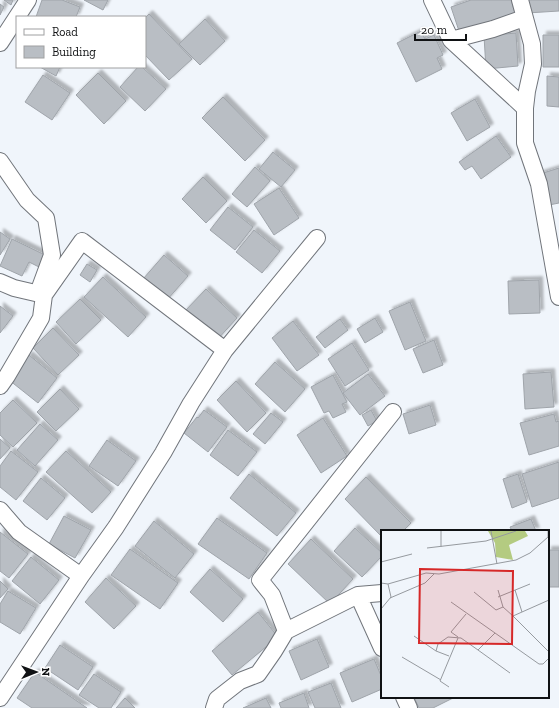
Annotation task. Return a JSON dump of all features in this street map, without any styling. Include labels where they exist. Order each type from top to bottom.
[{"type":"street","points":[[18,16],[28,0]]},
{"type":"street","points":[[432,0],[451,40],[525,108]]},
{"type":"street","points":[[520,0],[532,44],[533,64],[525,108],[525,143],[539,184],[559,297]]},
{"type":"street","points":[[0,43],[16,18]]},
{"type":"street","points":[[451,40],[493,29],[524,18]]},
{"type":"street","points":[[0,161],[27,200],[46,218],[52,255],[41,294],[41,318],[0,386]]},
{"type":"street","points":[[0,698],[81,576],[116,527],[163,453],[191,404],[225,350],[317,238]]},
{"type":"street","points":[[41,294],[82,241],[225,350]]},
{"type":"street","points":[[0,282],[14,288],[41,294]]},
{"type":"street","points":[[286,631],[272,595],[260,580],[392,412]]},
{"type":"street","points":[[0,510],[20,532],[81,576]]},
{"type":"street","points":[[214,708],[217,699],[240,681],[258,674],[286,631],[358,595],[381,593]]},
{"type":"street","points":[[358,595],[381,646]]},
{"type":"street","points":[[404,698],[409,708]]},
{"type":"building","points":[[4,0],[13,0],[11,5]]},
{"type":"building","points":[[42,0],[62,0],[80,7],[76,16],[36,16]]},
{"type":"building","points":[[84,0],[108,0],[103,10]]},
{"type":"building","points":[[471,0],[511,0],[515,13],[460,34],[451,7]]},
{"type":"building","points":[[527,0],[559,0],[559,11],[527,13]]},
{"type":"building","points":[[0,4],[4,7],[0,15]]},
{"type":"building","points":[[149,14],[192,59],[169,80],[146,56],[146,17]]},
{"type":"building","points":[[205,19],[225,41],[200,65],[179,44]]},
{"type":"building","points":[[421,31],[425,39],[434,35],[443,55],[437,58],[442,69],[416,82],[397,43]]},
{"type":"building","points":[[516,33],[518,66],[486,69],[484,36]]},
{"type":"building","points":[[543,35],[559,35],[559,67],[543,67]]},
{"type":"building","points":[[42,68],[60,68],[56,76]]},
{"type":"building","points":[[137,68],[143,68],[166,89],[145,111],[120,87]]},
{"type":"building","points":[[98,73],[126,101],[104,124],[76,95]]},
{"type":"building","points":[[43,75],[70,93],[52,120],[25,102]]},
{"type":"building","points":[[547,76],[559,77],[559,107],[547,106]]},
{"type":"building","points":[[223,97],[265,140],[245,161],[202,118]]},
{"type":"building","points":[[475,99],[490,127],[467,141],[451,113]]},
{"type":"building","points":[[496,136],[511,157],[481,179],[472,166],[465,170],[459,162]]},
{"type":"building","points":[[273,152],[295,170],[281,187],[259,169]]},
{"type":"building","points":[[255,167],[270,181],[247,207],[232,194]]},
{"type":"building","points":[[559,168],[559,203],[549,205],[540,174]]},
{"type":"building","points":[[203,177],[227,201],[206,223],[182,199]]},
{"type":"building","points":[[279,188],[299,218],[274,235],[254,204]]},
{"type":"building","points":[[228,207],[253,227],[235,250],[210,230]]},
{"type":"building","points":[[254,230],[280,251],[262,273],[236,252]]},
{"type":"building","points":[[0,232],[10,239],[0,255]]},
{"type":"building","points":[[12,239],[45,255],[39,267],[29,262],[22,276],[0,266]]},
{"type":"building","points":[[164,255],[188,276],[167,300],[143,279]]},
{"type":"building","points":[[87,264],[97,270],[90,282],[80,275]]},
{"type":"building","points":[[103,277],[146,317],[128,337],[84,297]]},
{"type":"building","points":[[539,280],[540,313],[509,314],[508,281]]},
{"type":"building","points":[[206,289],[237,318],[216,341],[184,312]]},
{"type":"building","points":[[80,299],[101,320],[76,344],[56,322]]},
{"type":"building","points":[[410,302],[426,341],[405,350],[389,311]]},
{"type":"building","points":[[0,306],[13,316],[0,333]]},
{"type":"building","points":[[375,318],[383,332],[365,343],[357,329]]},
{"type":"building","points":[[340,319],[348,330],[325,348],[316,337]]},
{"type":"building","points":[[293,321],[319,355],[297,371],[272,338]]},
{"type":"building","points":[[53,328],[79,355],[58,375],[33,348]]},
{"type":"building","points":[[434,340],[443,365],[423,373],[413,349]]},
{"type":"building","points":[[352,343],[369,370],[345,386],[328,359]]},
{"type":"building","points":[[29,355],[57,378],[38,403],[9,380]]},
{"type":"building","points":[[275,362],[305,389],[285,412],[255,384]]},
{"type":"building","points":[[551,372],[554,407],[525,409],[523,374]]},
{"type":"building","points":[[368,374],[385,396],[360,415],[343,393]]},
{"type":"building","points":[[333,375],[347,402],[342,404],[346,412],[333,418],[329,411],[324,413],[311,387]]},
{"type":"building","points":[[236,381],[266,413],[247,432],[217,400]]},
{"type":"building","points":[[60,389],[79,409],[56,431],[37,412]]},
{"type":"building","points":[[13,400],[37,423],[13,447],[0,435],[0,413]]},
{"type":"building","points":[[430,405],[436,425],[409,434],[403,414]]},
{"type":"building","points":[[204,410],[227,427],[208,452],[184,433]]},
{"type":"building","points":[[371,410],[377,421],[368,426],[362,415]]},
{"type":"building","points":[[271,413],[283,422],[265,444],[253,434]]},
{"type":"building","points":[[554,414],[556,422],[559,421],[559,446],[529,455],[520,423]]},
{"type":"building","points":[[323,418],[347,456],[321,473],[297,435]]},
{"type":"building","points":[[40,424],[58,440],[35,466],[17,450]]},
{"type":"building","points":[[228,430],[257,452],[238,476],[210,455]]},
{"type":"building","points":[[0,439],[10,448],[0,459]]},
{"type":"building","points":[[107,440],[136,461],[118,486],[89,466]]},
{"type":"building","points":[[11,451],[38,472],[16,500],[0,487],[0,466]]},
{"type":"building","points":[[66,451],[111,492],[92,513],[46,472]]},
{"type":"building","points":[[559,462],[559,498],[532,507],[522,474]]},
{"type":"building","points":[[249,474],[296,513],[277,536],[230,498]]},
{"type":"building","points":[[518,474],[527,502],[512,508],[503,479]]},
{"type":"building","points":[[366,477],[411,523],[404,530],[381,530],[381,536],[345,499]]},
{"type":"building","points":[[41,478],[65,498],[47,520],[23,501]]},
{"type":"building","points":[[64,516],[91,530],[75,558],[49,544]]},
{"type":"building","points":[[217,518],[267,553],[249,579],[198,544]]},
{"type":"building","points":[[531,519],[536,530],[512,530],[510,527]]},
{"type":"building","points":[[154,521],[194,554],[175,578],[135,546]]},
{"type":"building","points":[[355,528],[381,552],[381,557],[362,577],[334,551]]},
{"type":"building","points":[[0,532],[28,554],[9,578],[0,571]]},
{"type":"building","points":[[311,539],[353,579],[330,604],[288,564]]},
{"type":"building","points":[[130,549],[178,583],[160,609],[111,575]]},
{"type":"building","points":[[549,550],[559,550],[559,587],[549,587]]},
{"type":"building","points":[[31,557],[59,580],[40,604],[12,581]]},
{"type":"building","points":[[210,569],[243,599],[223,622],[190,592]]},
{"type":"building","points":[[106,578],[136,606],[114,629],[85,602]]},
{"type":"building","points":[[0,581],[8,589],[0,598]]},
{"type":"building","points":[[8,591],[36,608],[20,634],[0,622],[0,604]]},
{"type":"building","points":[[258,612],[278,637],[232,675],[212,651]]},
{"type":"building","points":[[317,639],[329,667],[301,680],[289,651]]},
{"type":"building","points":[[60,645],[93,667],[78,690],[45,668]]},
{"type":"building","points":[[374,659],[381,676],[381,689],[352,702],[340,673]]},
{"type":"building","points":[[35,672],[87,708],[32,708],[17,698]]},
{"type":"building","points":[[94,674],[121,692],[111,708],[99,708],[79,695]]},
{"type":"building","points":[[331,683],[341,708],[315,708],[308,692]]},
{"type":"building","points":[[304,693],[309,708],[281,708],[279,703]]},
{"type":"building","points":[[125,698],[135,708],[116,708]]},
{"type":"building","points":[[266,698],[271,708],[243,708]]},
{"type":"building","points":[[414,698],[453,698],[433,708],[419,708]]}]
